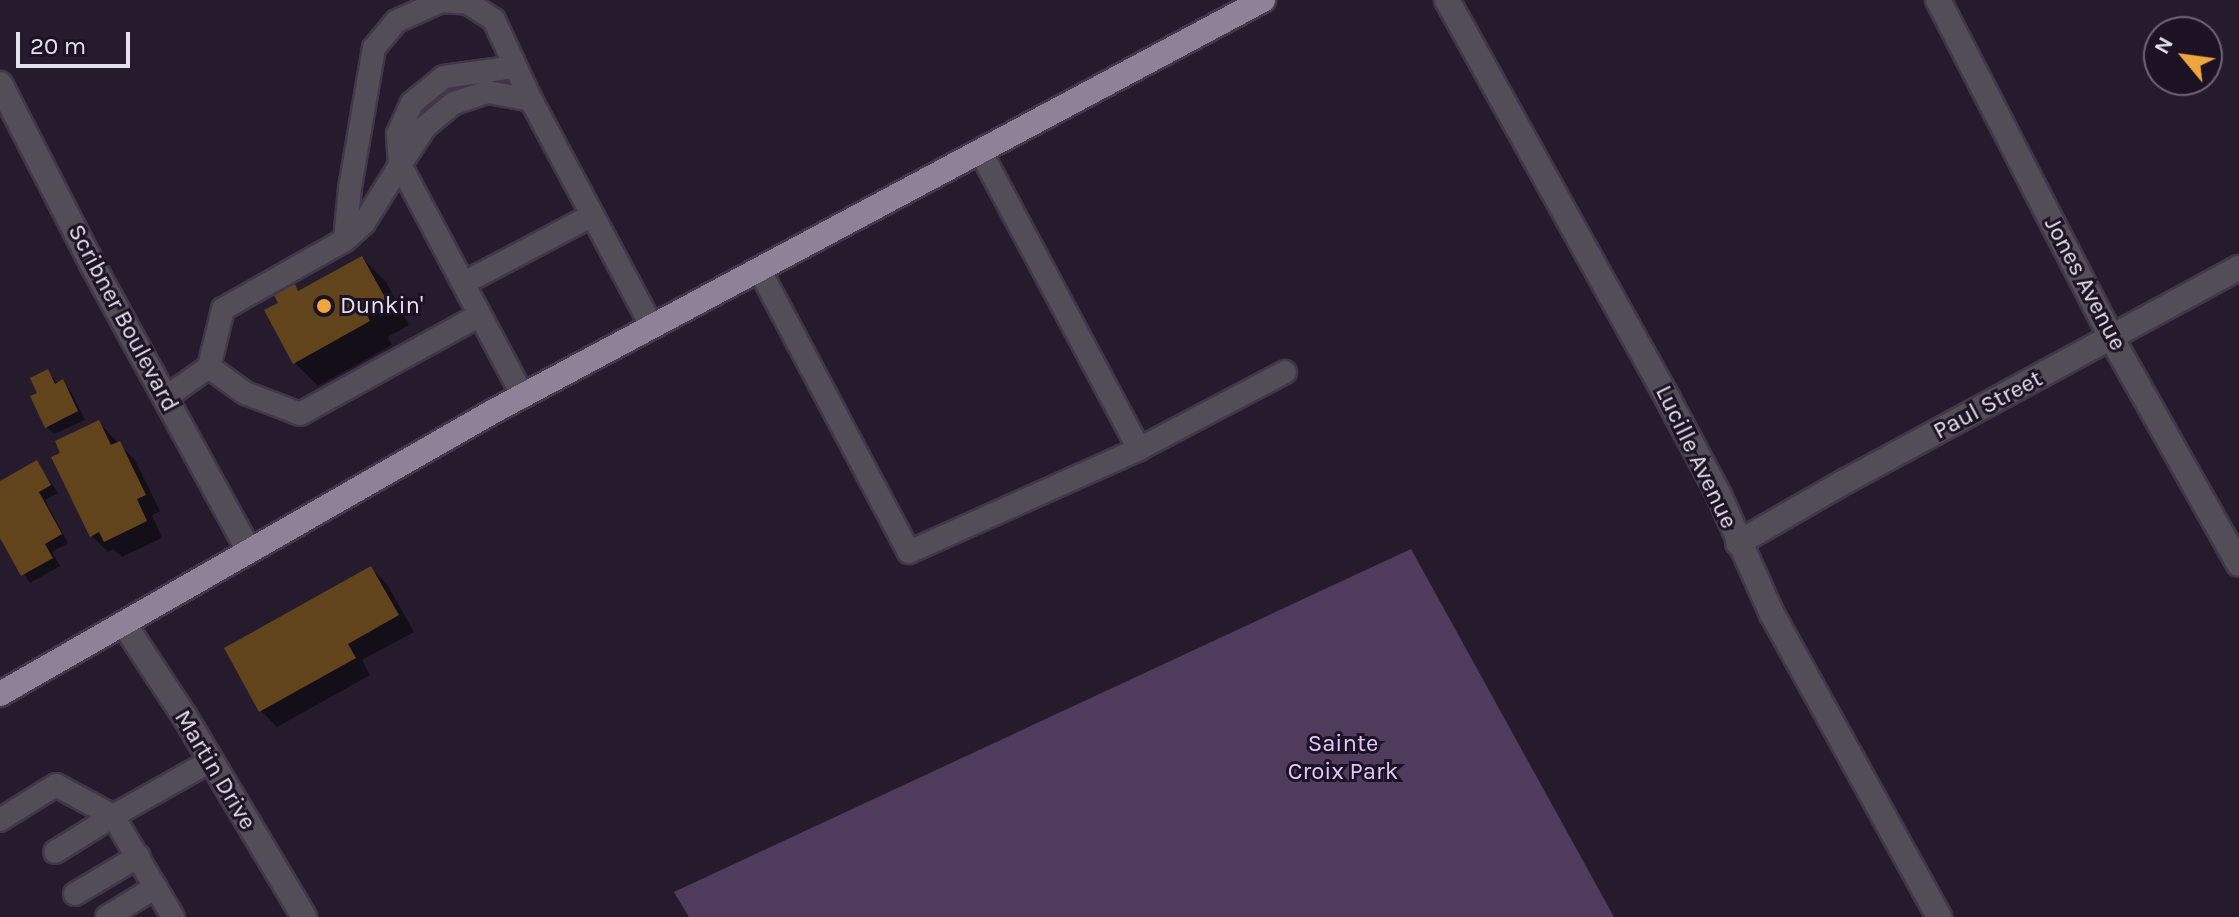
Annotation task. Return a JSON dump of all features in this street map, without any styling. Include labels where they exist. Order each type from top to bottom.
[{"type":"highway","points":[[0,694],[523,396],[1263,0]]},
{"type":"street","name":"Lucille Avenue","points":[[1447,0],[1675,412],[1719,495],[1772,614],[1939,917]]},
{"type":"street","name":"Jones Avenue","points":[[1938,0],[2112,339],[2239,564]]},
{"type":"street","name":"Scribner Boulevard","points":[[0,84],[249,551]]},
{"type":"street","name":"Paul Street","points":[[1738,543],[2239,268]]},
{"type":"street","name":"Martin Drive","points":[[124,624],[185,717],[304,917]]},
{"type":"lane","points":[[345,240],[350,188],[374,48],[397,21],[441,1],[468,3],[494,20],[531,100],[652,327]]},
{"type":"lane","points":[[515,67],[444,77],[412,103],[398,134],[400,165],[523,396]]},
{"type":"lane","points":[[165,398],[209,367],[223,309],[345,240],[364,223],[425,127],[454,103],[488,92],[531,100]]},
{"type":"lane","points":[[980,151],[1139,449]]},
{"type":"lane","points":[[464,283],[591,216]]},
{"type":"lane","points":[[759,269],[909,552],[1139,449],[1285,372]]},
{"type":"lane","points":[[209,367],[245,393],[300,414],[480,315]]},
{"type":"lane","points":[[55,852],[209,762]]},
{"type":"lane","points":[[0,820],[56,785],[113,816],[173,917]]},
{"type":"lane","points":[[75,894],[139,856]]},
{"type":"lane","points":[[107,917],[156,887]]},
{"type":"green space","name":"Sainte Croix Park","points":[[1411,549],[1614,917],[689,917],[674,892]]},
{"type":"building","name":"Dunkin'","points":[[362,256],[387,301],[366,313],[370,321],[293,364],[264,310],[278,303],[274,295],[295,284],[298,291]]},
{"type":"building","points":[[48,369],[55,384],[63,379],[78,411],[45,428],[30,396],[37,393],[30,378]]},
{"type":"building","points":[[99,420],[111,445],[120,441],[146,495],[137,499],[147,521],[104,542],[99,532],[90,537],[51,457],[60,453],[55,441]]},
{"type":"building","points":[[37,460],[51,485],[39,492],[62,534],[45,544],[53,558],[21,576],[0,538],[0,481]]},
{"type":"building","points":[[371,566],[399,615],[348,644],[356,658],[259,712],[224,648]]},
{"type":"place","name":"Dunkin'","points":[[324,306]]}]
